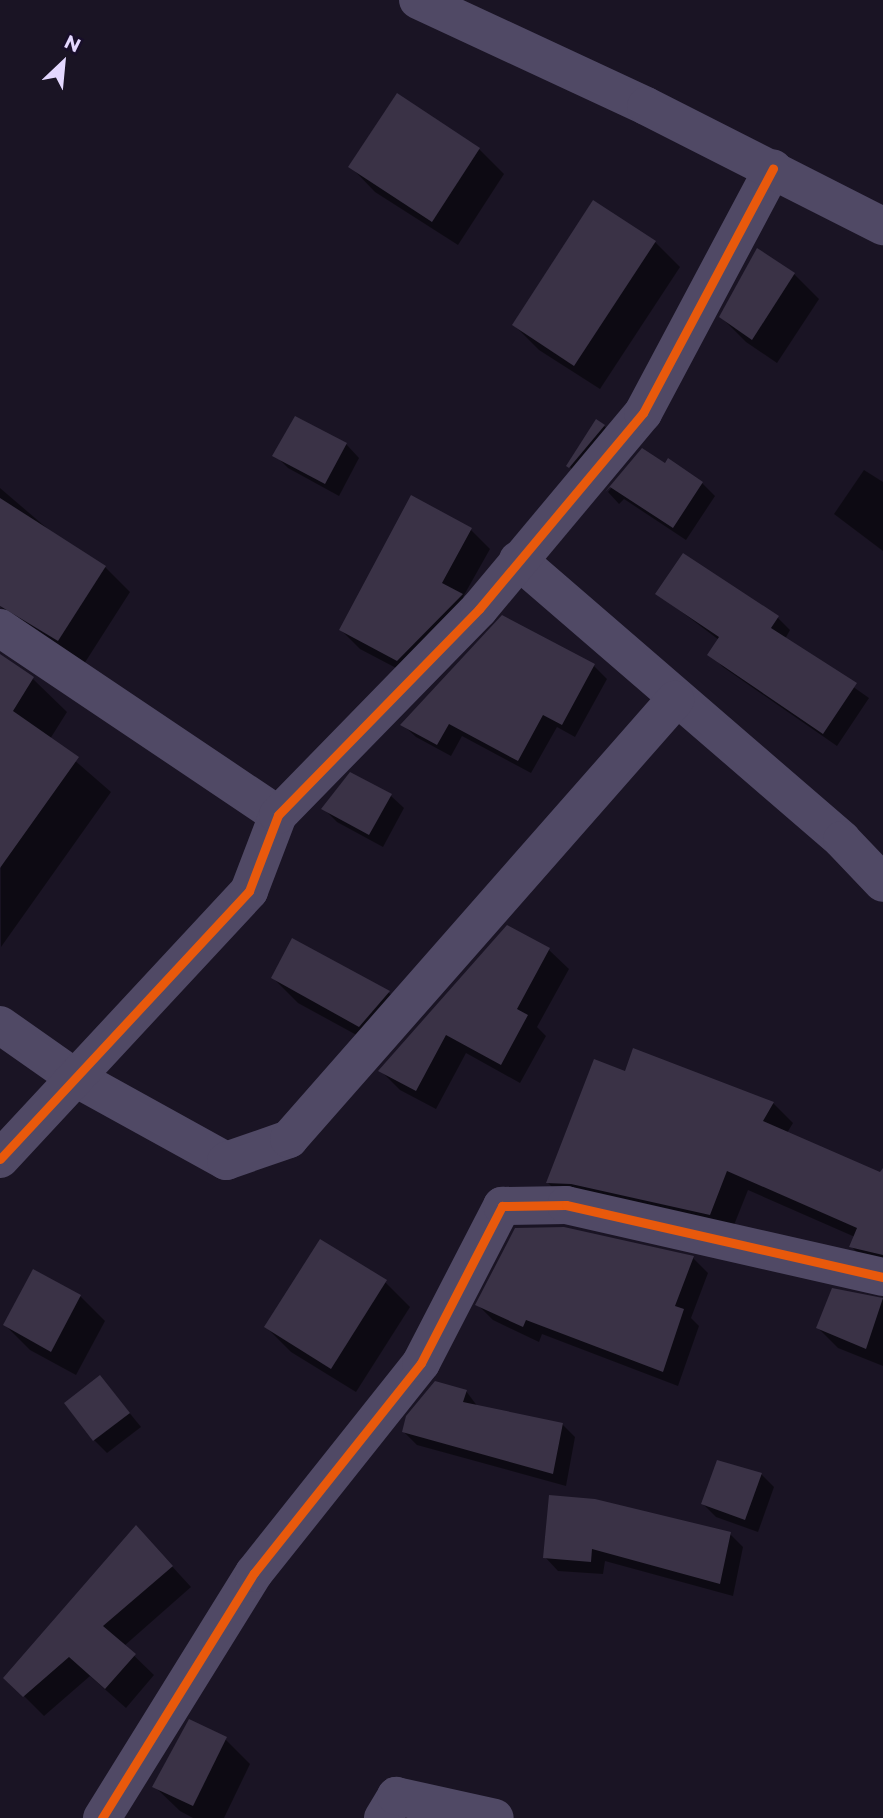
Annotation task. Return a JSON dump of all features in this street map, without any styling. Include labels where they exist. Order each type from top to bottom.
[{"type":"street","points":[[418,0],[774,168],[883,226]]},
{"type":"street","points":[[0,1159],[249,891],[278,816],[479,609],[643,413],[774,168]]},
{"type":"street","points":[[519,560],[675,700],[842,840],[883,883]]},
{"type":"street","points":[[0,628],[278,816]]},
{"type":"street","points":[[0,1025],[74,1077],[226,1161],[289,1139],[675,700]]},
{"type":"street","points":[[102,1818],[254,1573],[421,1363],[502,1206],[566,1205],[883,1277]]},
{"type":"street","points":[[383,1818],[396,1796],[495,1818]]},
{"type":"building","points":[[397,93],[480,148],[432,222],[348,167]]},
{"type":"building","points":[[593,200],[656,241],[574,366],[512,325]]},
{"type":"building","points":[[757,248],[795,273],[752,340],[719,317]]},
{"type":"building","points":[[295,416],[347,443],[325,484],[272,456]]},
{"type":"building","points":[[596,419],[605,425],[569,468],[566,466]]},
{"type":"building","points":[[642,448],[665,463],[668,458],[703,482],[673,528],[610,487],[605,492]]},
{"type":"building","points":[[411,495],[472,528],[442,583],[463,594],[397,661],[339,630]]},
{"type":"building","points":[[0,498],[106,566],[58,641],[0,606]]},
{"type":"building","points":[[683,553],[779,616],[771,628],[857,683],[823,734],[707,655],[719,637],[655,594]]},
{"type":"building","points":[[502,615],[595,664],[562,725],[543,715],[518,761],[449,724],[437,745],[400,725]]},
{"type":"building","points":[[0,654],[34,677],[13,711],[79,757],[0,868]]},
{"type":"building","points":[[350,772],[392,794],[369,835],[321,809]]},
{"type":"building","points":[[507,925],[550,948],[517,1009],[528,1015],[501,1065],[446,1035],[416,1091],[378,1071]]},
{"type":"building","points":[[292,938],[390,991],[359,1027],[271,978]]},
{"type":"building","points":[[633,1048],[774,1102],[763,1121],[880,1172],[883,1168],[883,1255],[849,1247],[857,1228],[727,1171],[710,1215],[571,1184],[546,1183],[594,1059],[625,1071]]},
{"type":"building","points":[[564,1227],[694,1256],[675,1306],[684,1309],[663,1372],[526,1320],[523,1327],[475,1305],[515,1228]]},
{"type":"building","points":[[320,1239],[387,1280],[331,1369],[264,1327]]},
{"type":"building","points":[[33,1269],[81,1295],[51,1352],[3,1325]]},
{"type":"building","points":[[832,1288],[883,1298],[866,1349],[816,1328]]},
{"type":"building","points":[[100,1375],[130,1413],[93,1441],[64,1403]]},
{"type":"building","points":[[435,1381],[467,1390],[463,1402],[563,1423],[553,1474],[402,1432],[406,1416]]},
{"type":"building","points":[[717,1460],[762,1473],[745,1520],[701,1504]]},
{"type":"building","points":[[549,1495],[595,1499],[731,1532],[720,1584],[592,1549],[591,1562],[543,1558]]},
{"type":"building","points":[[136,1525],[173,1566],[103,1626],[136,1654],[105,1689],[69,1657],[23,1697],[3,1678]]},
{"type":"building","points":[[189,1719],[227,1737],[193,1806],[152,1787]]},
{"type":"cycle path","points":[[0,1159],[249,891],[278,815],[479,609],[643,413],[773,168]]},
{"type":"cycle path","points":[[102,1818],[254,1573],[421,1363],[502,1206],[566,1205],[883,1277]]}]
